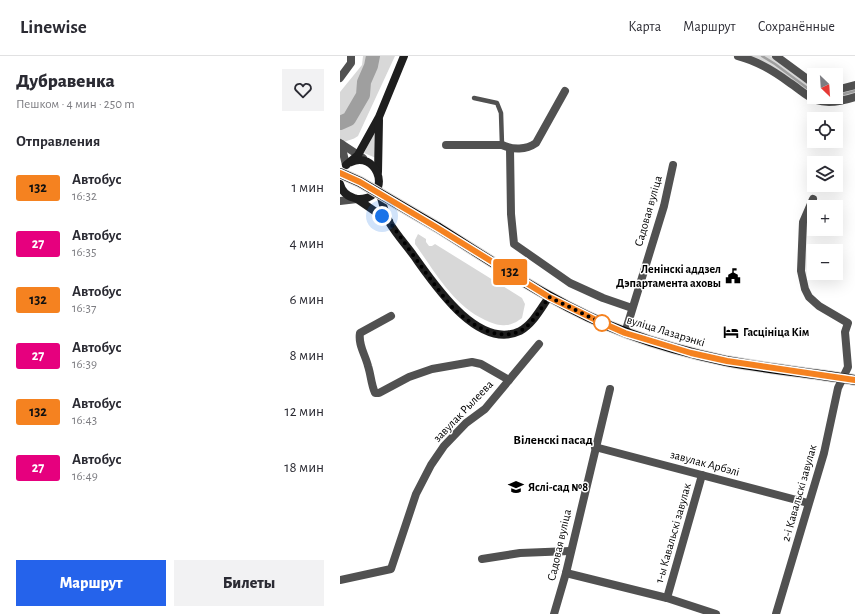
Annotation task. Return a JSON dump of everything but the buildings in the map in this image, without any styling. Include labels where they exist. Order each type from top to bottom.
[{"type":"main road","name":"вуліца Лазарэнкі","points":[[342,172],[436,227],[549,297],[625,333],[691,353],[727,361],[855,380]]},
{"type":"street","points":[[340,78],[351,63],[351,56]]},
{"type":"street","points":[[342,172],[358,155],[379,117],[404,56]]},
{"type":"street","points":[[738,56],[749,59],[774,71],[814,99],[824,102],[855,97]]},
{"type":"street","points":[[776,56],[807,79]]},
{"type":"street","points":[[843,88],[855,85]]},
{"type":"street","points":[[446,145],[502,145],[510,149],[530,147],[536,143],[565,91]]},
{"type":"street","points":[[379,117],[378,187],[389,221],[454,308],[477,326],[496,333],[507,334],[520,331],[530,323],[549,297]]},
{"type":"street","points":[[341,144],[368,162],[378,172]]},
{"type":"street","points":[[341,144],[342,172]]},
{"type":"street","points":[[510,149],[510,214],[514,244],[570,283],[603,298],[632,308]]},
{"type":"street","points":[[342,172],[353,161],[360,160],[368,162]]},
{"type":"street","name":"Садовая вуліца","points":[[625,333],[664,206],[673,165]]},
{"type":"street","points":[[340,184],[342,190],[348,196],[357,200],[389,221]]},
{"type":"street","points":[[340,201],[357,200],[370,197],[378,187]]},
{"type":"street","points":[[813,199],[803,222],[801,271],[805,289],[809,297],[818,306],[852,323]]},
{"type":"street","points":[[391,316],[360,333],[359,340],[368,365],[372,386],[375,393],[379,393],[409,377],[432,369],[472,362],[481,364],[509,380]]},
{"type":"street","name":"2-і Кавальскі завулак","points":[[776,614],[824,453],[838,388],[851,360],[845,332],[852,323]]},
{"type":"street","name":"завулак Рылеева","points":[[340,580],[391,569],[416,494],[431,465],[444,446],[466,423],[485,409],[539,344]]},
{"type":"street","name":"Садовая вуліца","points":[[554,614],[566,573],[570,551],[610,389]]},
{"type":"street","name":"завулак Арбэлі","points":[[595,447],[808,503]]},
{"type":"street","name":"1-ы Кавальскі завулак","points":[[666,598],[702,475]]},
{"type":"street","points":[[482,559],[520,553],[570,551]]},
{"type":"street","name":"1-ы Кавальскі завулак","points":[[566,573],[666,598],[716,614]]},
{"type":"lane","points":[[474,98],[497,103],[501,113],[502,145]]},
{"type":"shaded area","points":[[363,56],[395,56],[358,136],[340,144],[340,92],[362,65]]},
{"type":"shaded area","points":[[750,56],[770,56],[807,84],[807,90]]},
{"type":"shaded area","points":[[855,88],[855,94],[843,96],[843,92]]},
{"type":"shaded area","points":[[376,129],[376,158],[364,153]]},
{"type":"shaded area","points":[[418,234],[426,239],[429,246],[435,244],[522,298],[525,304],[522,318],[517,322],[498,325],[485,320],[463,306],[446,287],[415,244]]},
{"type":"waterway","points":[[340,123],[349,119],[363,95],[364,82],[371,66],[373,56]]},
{"type":"waterway","points":[[762,56],[807,88]]},
{"type":"waterway","points":[[843,94],[855,91]]},
{"type":"bus line","name":"132","points":[[340,173],[360,182],[436,227],[549,297],[625,333],[691,353],[727,361],[855,380]]},
{"type":"place","name":"Ленінскі аддзел Дэпартамента аховы","points":[[733,276]]},
{"type":"place","name":"Гасцініца Кім","points":[[731,332]]},
{"type":"place","name":"Яслі-сад №8","points":[[516,487]]},
{"type":"district","name":"Віленскі пасад","points":[[553,440]]},
{"type":"route","points":[[382,216],[389,221],[446,299],[454,308],[477,326],[496,333],[507,334],[520,331],[530,323],[549,297],[602,323]]}]
